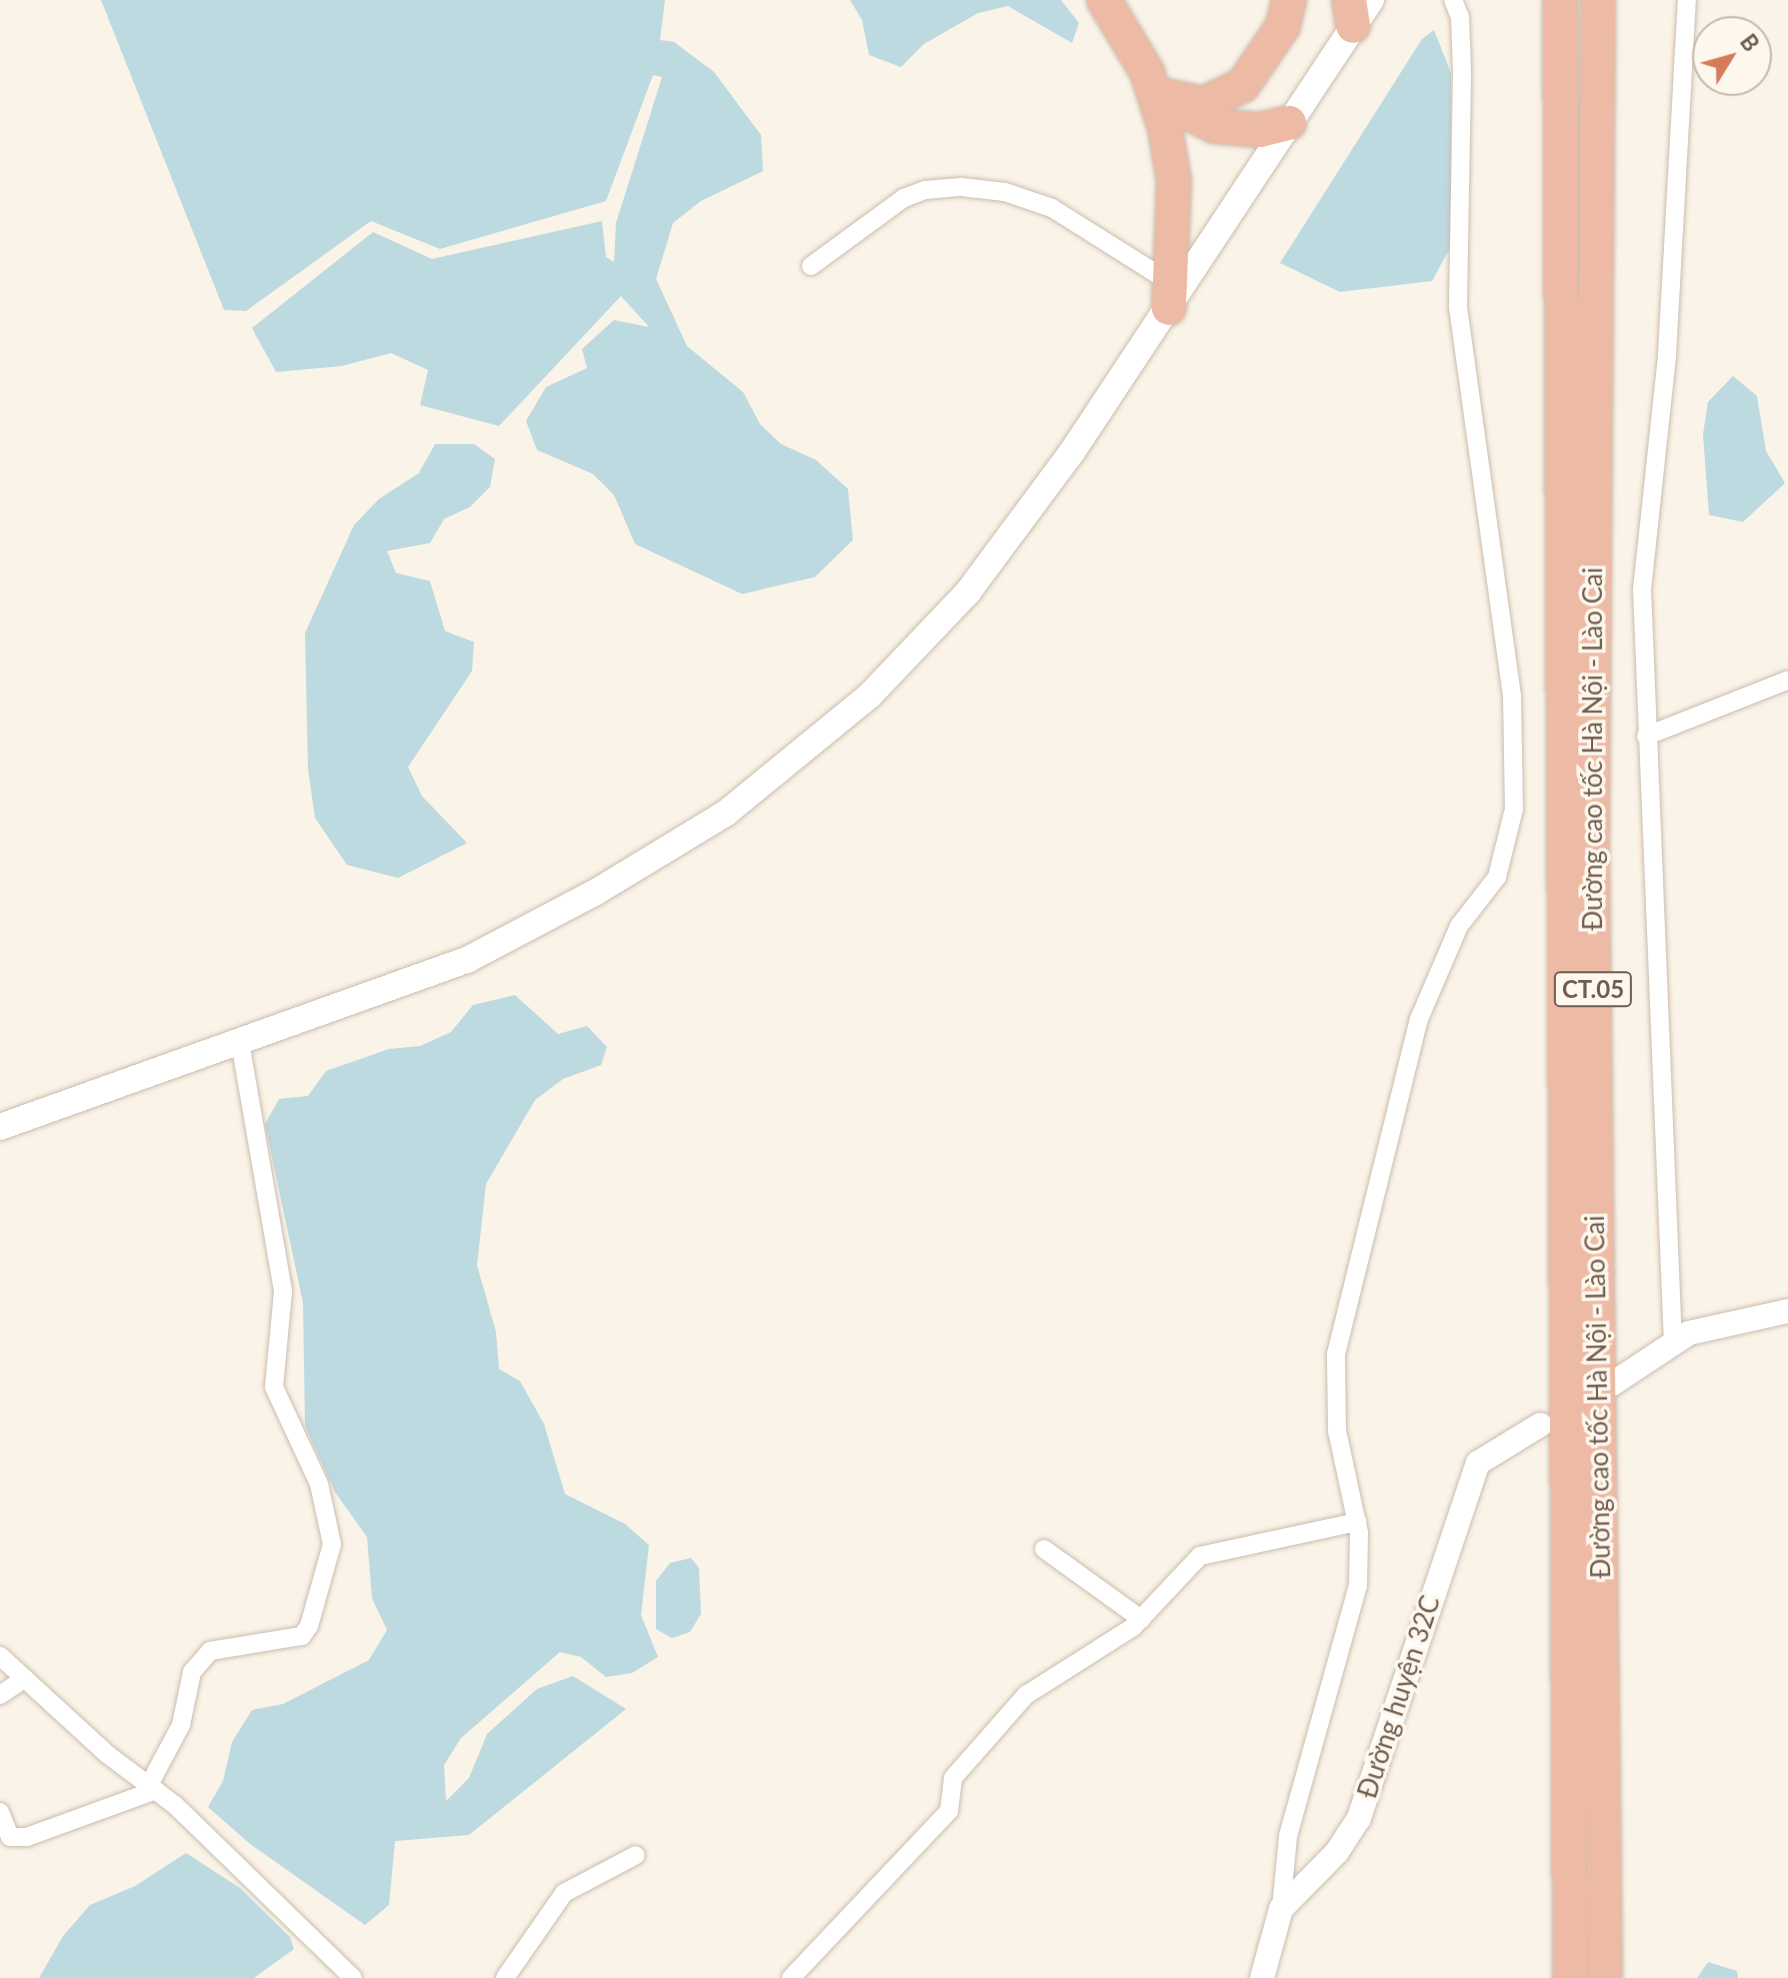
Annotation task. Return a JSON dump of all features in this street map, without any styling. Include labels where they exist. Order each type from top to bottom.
[{"type":"highway","points":[[1104,0],[1156,84],[1187,116],[1214,126],[1260,130],[1289,123]]},
{"type":"highway","points":[[1156,84],[1204,104],[1243,85],[1283,26],[1289,0]]},
{"type":"highway","name":"Đường cao tốc Hà Nội - Lào Cai","points":[[1560,0],[1570,1978]]},
{"type":"highway","name":"Đường cao tốc Hà Nội - Lào Cai","points":[[1598,0],[1592,848],[1605,1978]]},
{"type":"highway","points":[[1156,84],[1174,181],[1170,296]]},
{"type":"main road","points":[[0,1127],[467,960],[596,892],[726,813],[870,695],[968,592],[1289,123],[1358,9]]},
{"type":"street","points":[[1281,1909],[1288,1836],[1358,1586],[1357,1522],[1337,1430],[1336,1354],[1419,1019],[1459,926],[1497,877],[1514,809],[1512,696],[1458,305],[1462,70],[1460,17],[1453,0]]},
{"type":"street","points":[[1673,1344],[1642,590],[1667,355],[1687,0]]},
{"type":"street","points":[[811,266],[904,198],[925,190],[961,187],[1005,192],[1052,208],[1170,296]]},
{"type":"street","points":[[1646,736],[1788,680]]},
{"type":"street","points":[[0,1812],[10,1837],[27,1837],[152,1788],[181,1725],[192,1672],[210,1651],[302,1636],[309,1626],[332,1544],[319,1484],[274,1387],[283,1291],[240,1043]]},
{"type":"street","points":[[1612,1384],[1689,1333],[1788,1311]]},
{"type":"street","name":"Đường huyện 32C","points":[[1262,1978],[1281,1909],[1337,1852],[1359,1818],[1478,1463],[1540,1425]]},
{"type":"street","points":[[791,1978],[949,1811],[953,1778],[1026,1695],[1141,1619],[1200,1556],[1357,1522]]},
{"type":"street","points":[[1044,1549],[1141,1619]]},
{"type":"street","points":[[0,1656],[175,1805],[337,1959],[353,1978]]},
{"type":"street","points":[[0,1695],[25,1678]]},
{"type":"street","points":[[505,1978],[564,1893],[636,1855]]},
{"type":"water","points":[[101,0],[665,0],[660,40],[674,42],[714,72],[761,135],[763,171],[701,201],[673,223],[656,279],[687,346],[743,392],[760,424],[781,444],[816,460],[848,489],[853,540],[815,577],[742,594],[635,544],[614,495],[593,474],[537,450],[526,421],[546,387],[587,368],[582,349],[614,320],[649,327],[621,296],[499,426],[420,405],[428,370],[391,353],[342,366],[276,372],[252,328],[373,232],[432,259],[602,221],[606,257],[614,262],[616,223],[662,77],[653,75],[606,201],[440,249],[371,221],[246,311],[224,310]]},
{"type":"water","points":[[850,0],[1061,0],[1079,23],[1072,43],[1008,6],[978,13],[924,44],[901,67],[869,55],[862,20]]},
{"type":"water","points":[[1434,30],[1451,73],[1451,246],[1432,281],[1340,292],[1280,263],[1422,39]]},
{"type":"water","points":[[1733,376],[1757,396],[1766,451],[1785,483],[1743,522],[1709,515],[1703,434],[1708,402]]},
{"type":"water","points":[[435,444],[474,444],[495,459],[490,487],[470,507],[444,519],[430,543],[387,551],[396,573],[430,581],[445,631],[474,642],[472,671],[408,767],[422,796],[467,843],[398,878],[347,865],[315,818],[308,769],[305,633],[354,525],[379,499],[419,473]]},
{"type":"water","points":[[515,995],[558,1034],[587,1026],[607,1047],[601,1065],[563,1079],[535,1100],[486,1184],[477,1265],[496,1332],[499,1369],[520,1381],[544,1424],[565,1494],[625,1524],[649,1545],[641,1615],[658,1657],[632,1673],[606,1677],[581,1657],[560,1652],[461,1738],[444,1765],[446,1801],[469,1778],[487,1734],[537,1689],[573,1676],[626,1709],[469,1835],[395,1841],[389,1905],[365,1925],[250,1844],[208,1807],[223,1781],[232,1742],[252,1710],[283,1704],[369,1660],[387,1630],[372,1598],[367,1537],[335,1492],[305,1426],[303,1303],[265,1124],[279,1099],[308,1096],[326,1071],[389,1049],[420,1046],[451,1032],[473,1005]]},
{"type":"water","points":[[691,1558],[699,1568],[701,1614],[690,1632],[672,1638],[656,1629],[656,1581],[670,1563]]},
{"type":"water","points":[[186,1853],[240,1888],[290,1937],[294,1949],[254,1978],[39,1978],[63,1936],[90,1905],[135,1886]]},
{"type":"water","points":[[1708,1962],[1737,1971],[1738,1978],[1697,1978]]}]
